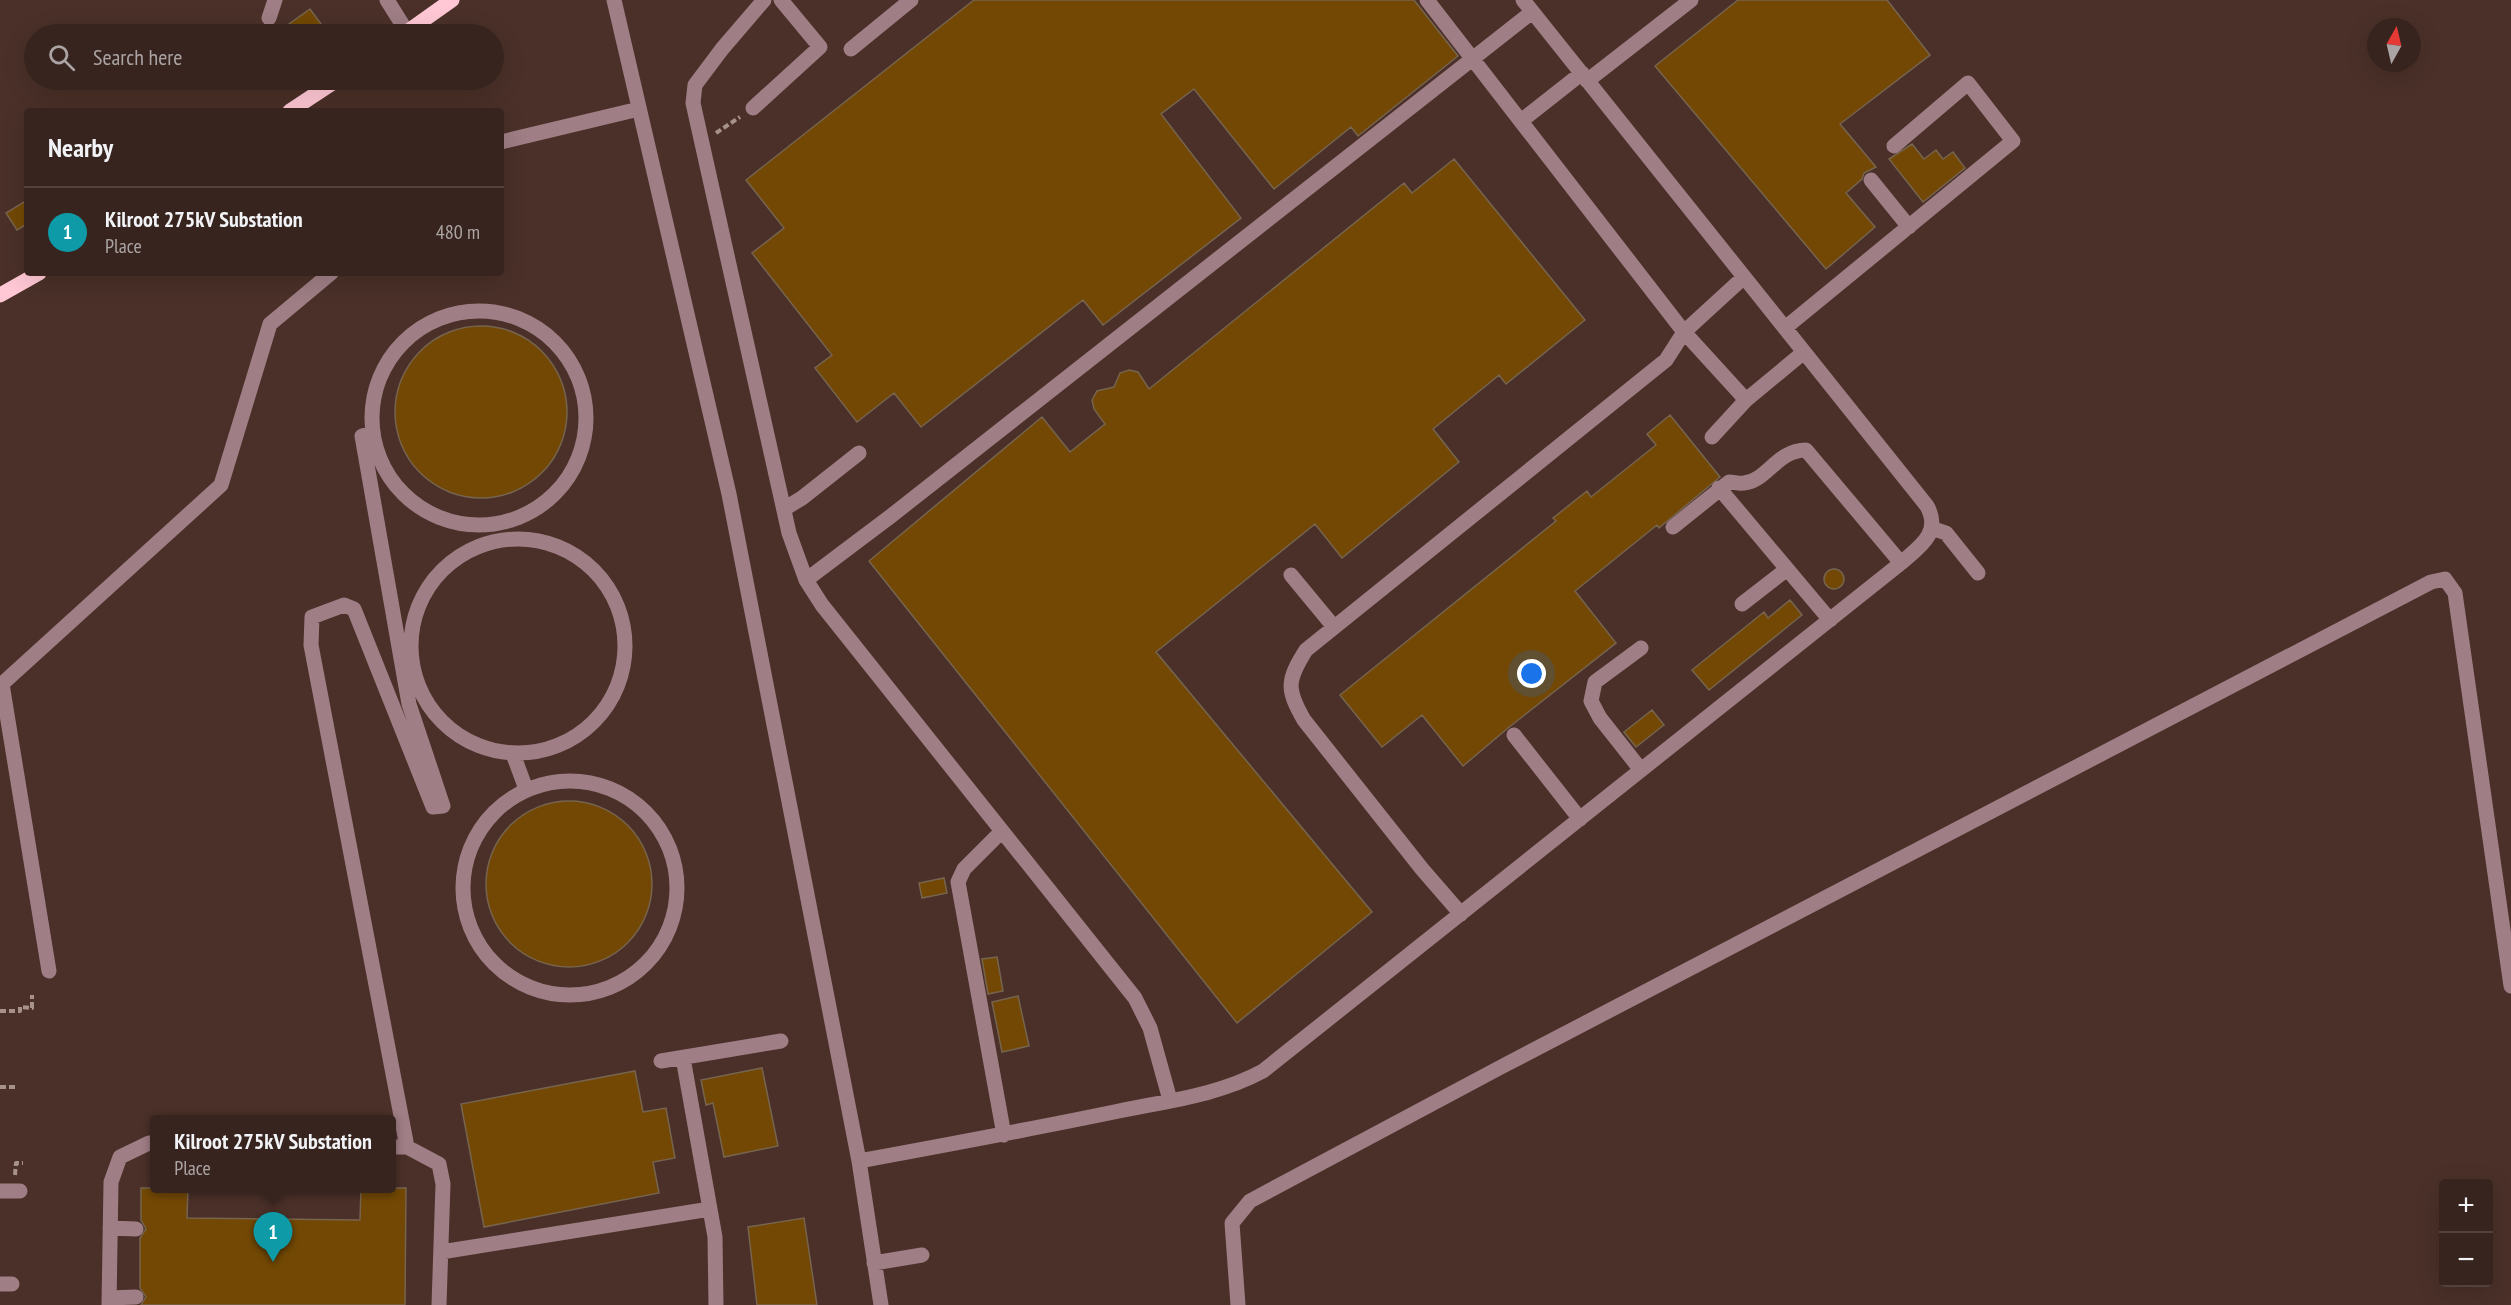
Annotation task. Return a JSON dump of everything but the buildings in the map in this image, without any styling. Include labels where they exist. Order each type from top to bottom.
[{"type":"main road","points":[[418,24],[452,0]]},
{"type":"main road","points":[[295,108],[322,90]]},
{"type":"main road","points":[[0,296],[34,276]]},
{"type":"street","points":[[269,18],[275,0]]},
{"type":"street","points":[[387,0],[400,24]]},
{"type":"street","points":[[614,0],[729,494],[859,1161],[881,1305]]},
{"type":"street","points":[[764,0],[694,85],[693,103],[789,533],[806,580],[822,605],[1135,998],[1150,1028],[1170,1100]]},
{"type":"street","points":[[753,108],[820,47],[781,0]]},
{"type":"street","points":[[850,49],[911,0]]},
{"type":"street","points":[[1427,0],[1684,332],[1746,400]]},
{"type":"street","points":[[859,1161],[1004,1135],[1170,1100],[1232,1086],[1263,1071],[1923,544],[1931,528],[1932,516],[1927,506],[1523,0]]},
{"type":"street","points":[[1521,121],[1691,0]]},
{"type":"street","points":[[806,580],[900,509],[1532,12]]},
{"type":"street","points":[[1785,328],[2013,141],[1968,83],[1894,146]]},
{"type":"street","points":[[504,141],[639,109]]},
{"type":"street","points":[[1871,180],[1909,227]]},
{"type":"street","points":[[49,971],[2,684],[221,485],[270,324],[327,276]]},
{"type":"street","points":[[1461,914],[1422,870],[1304,720],[1292,699],[1292,673],[1306,650],[1666,360],[1684,332],[1744,278]]},
{"type":"street","points":[[468,310],[502,312],[534,324],[560,346],[578,375],[587,408],[585,441],[570,476],[544,504],[511,521],[474,526],[437,518],[406,498],[382,468],[371,433],[372,395],[384,363],[406,337],[435,318],[468,310]]},
{"type":"street","points":[[1712,437],[1746,400],[1804,352]]},
{"type":"street","points":[[371,433],[362,436],[406,662],[409,704],[443,806],[433,807],[354,609],[344,605],[312,617],[311,645],[393,1115]]},
{"type":"street","points":[[1673,527],[1729,482],[1744,483],[1754,480],[1785,455],[1797,450],[1806,450],[1901,563]]},
{"type":"street","points":[[784,509],[802,498],[859,453]]},
{"type":"street","points":[[1719,488],[1830,620]]},
{"type":"street","points":[[507,538],[511,521]]},
{"type":"street","points":[[1931,528],[1946,533],[1978,573]]},
{"type":"street","points":[[507,538],[541,540],[572,552],[599,574],[617,603],[626,636],[623,670],[609,704],[584,732],[550,749],[513,754],[476,746],[445,726],[422,696],[406,662],[411,623],[423,591],[445,565],[454,559],[474,547],[507,538]]},
{"type":"street","points":[[1742,604],[1787,568]]},
{"type":"street","points":[[1291,576],[1334,627]]},
{"type":"street","points":[[1238,1305],[1232,1223],[1250,1201],[2431,582],[2445,579],[2455,593],[2511,986]]},
{"type":"street","points":[[1641,648],[1595,682],[1592,701],[1600,718],[1641,770]]},
{"type":"street","points":[[1515,735],[1580,819]]},
{"type":"street","points":[[513,754],[526,789]]},
{"type":"street","points":[[559,780],[594,782],[625,795],[652,816],[670,845],[678,878],[676,912],[662,947],[636,974],[603,991],[566,996],[529,988],[497,968],[474,939],[463,903],[464,866],[476,834],[498,807],[526,789],[559,780]]},
{"type":"street","points":[[1002,831],[964,869],[958,882],[1004,1135]]},
{"type":"street","points":[[661,1061],[781,1041]]},
{"type":"street","points":[[683,1058],[715,1237],[716,1305]]},
{"type":"street","points":[[396,1130],[399,1147],[439,1164],[443,1184],[439,1305]]},
{"type":"street","points":[[136,1297],[109,1301],[111,1182],[120,1157],[150,1143]]},
{"type":"street","points":[[0,1191],[20,1191]]},
{"type":"street","points":[[441,1252],[710,1209]]},
{"type":"street","points":[[110,1228],[136,1229]]},
{"type":"street","points":[[874,1263],[922,1255]]},
{"type":"path","points":[[702,143],[753,108]]},
{"type":"path","points":[[0,1011],[20,1011],[20,1007],[32,1008],[32,994]]},
{"type":"path","points":[[0,1087],[15,1087]]},
{"type":"place","name":"Kilroot 275kV Substation","points":[[273,1262]]}]
